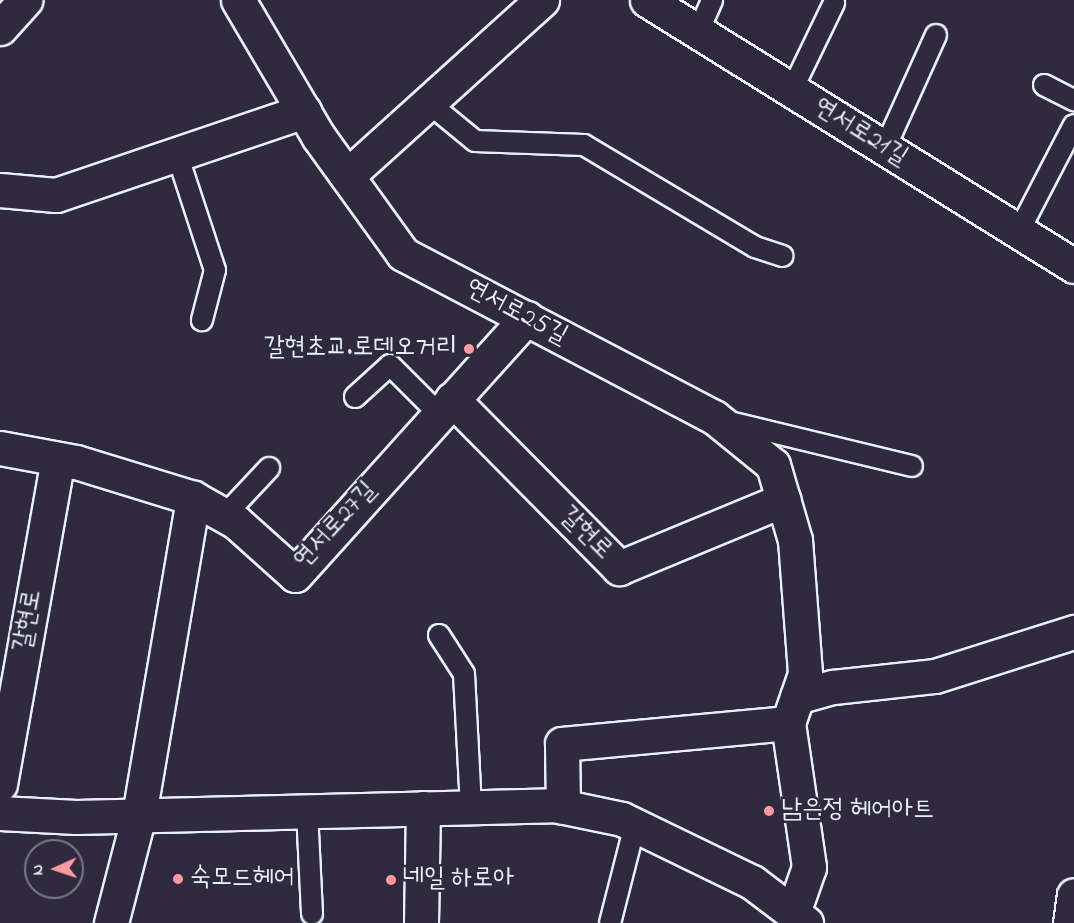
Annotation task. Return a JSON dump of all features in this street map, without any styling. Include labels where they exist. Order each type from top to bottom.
[{"type":"street","points":[[0,27],[25,0]]},
{"type":"street","name":"연서로25길","points":[[238,0],[304,111],[403,254],[714,417]]},
{"type":"street","points":[[347,176],[430,104],[542,0]]},
{"type":"street","name":"연서로21길","points":[[647,0],[1074,266]]},
{"type":"street","points":[[0,190],[56,195],[304,111]]},
{"type":"street","name":"연서로27길","points":[[0,448],[58,459],[193,498],[224,516],[295,575],[526,318]]},
{"type":"street","name":"갈현로","points":[[445,407],[618,568],[783,500]]},
{"type":"street","points":[[0,813],[139,815],[563,807],[635,825],[752,882],[800,918],[809,867],[793,710],[805,674],[795,540],[773,465],[714,417]]},
{"type":"street","name":"갈현로","points":[[0,784],[58,459]]},
{"type":"street","points":[[111,923],[139,815],[193,498]]},
{"type":"street","points":[[563,807],[562,744],[793,710],[833,687],[935,676],[1074,632]]},
{"type":"street","points":[[421,923],[423,808]]},
{"type":"street","points":[[1070,923],[1074,895]]},
{"type":"lane","points":[[698,32],[712,0]]},
{"type":"lane","points":[[792,90],[834,3]]},
{"type":"lane","points":[[885,148],[936,35]]},
{"type":"lane","points":[[1044,85],[1074,100]]},
{"type":"lane","points":[[430,104],[475,141],[584,145],[755,247],[783,256]]},
{"type":"lane","points":[[1019,231],[1074,125]]},
{"type":"lane","points":[[177,154],[215,270],[202,320]]},
{"type":"lane","points":[[355,397],[390,364],[445,407]]},
{"type":"lane","points":[[714,417],[912,466]]},
{"type":"lane","points":[[224,516],[269,468]]},
{"type":"lane","points":[[439,635],[464,674],[471,807]]},
{"type":"lane","points":[[308,811],[312,914]]},
{"type":"lane","points":[[610,923],[635,825]]},
{"type":"place","name":"갈현초교.로데오거리","points":[[469,349]]},
{"type":"place","name":"남은정 헤어아트","points":[[769,811]]},
{"type":"place","name":"숙모드헤어","points":[[178,879]]},
{"type":"place","name":"네일 하로아","points":[[391,880]]}]
